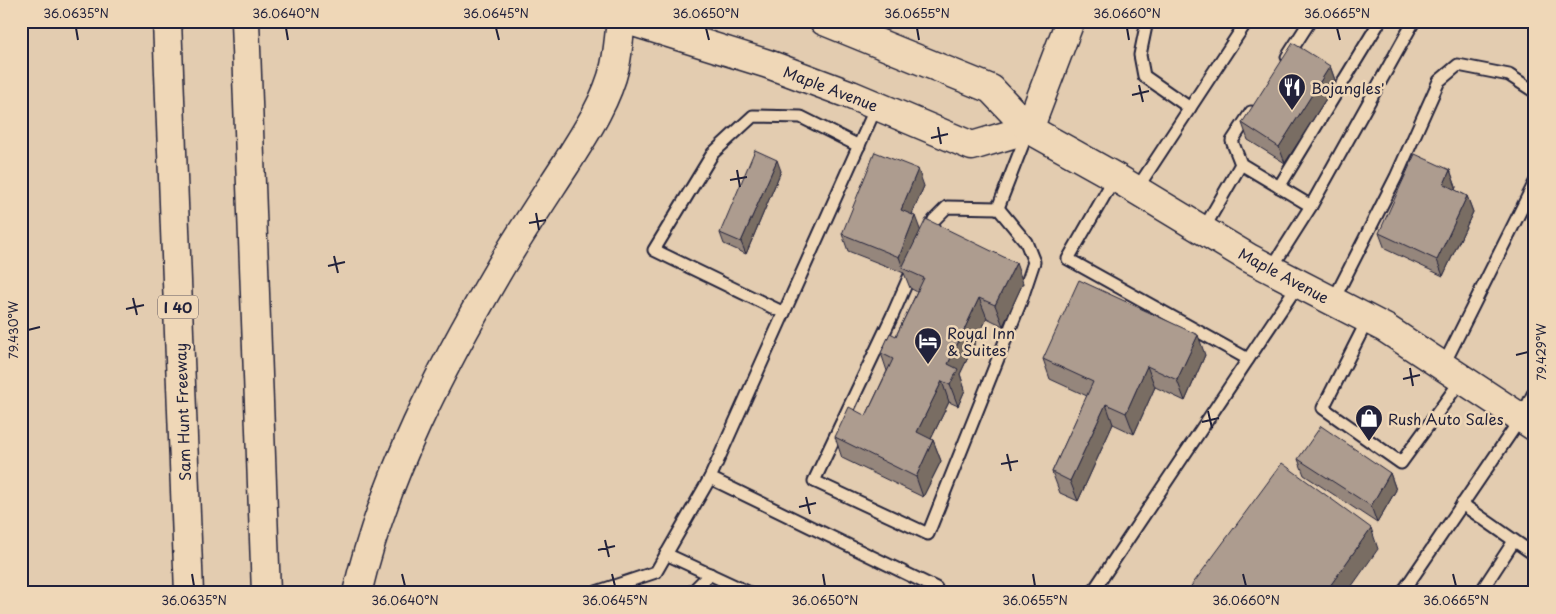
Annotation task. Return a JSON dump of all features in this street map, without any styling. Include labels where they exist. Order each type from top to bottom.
[{"type":"main road","name":"Sam Hunt Freeway","points":[[167,21],[189,593]]},
{"type":"main road","points":[[245,21],[266,593]]},
{"type":"main road","points":[[357,593],[365,558],[388,487],[418,418],[465,327],[502,264],[583,137],[601,103],[615,67],[621,21]]},
{"type":"main road","name":"Maple Avenue","points":[[630,21],[768,64],[877,105],[972,146],[1029,129]]},
{"type":"main road","name":"Maple Avenue","points":[[824,21],[991,89],[1029,129],[1126,183],[1271,269],[1368,319],[1528,422]]},
{"type":"main road","points":[[1029,129],[1070,21]]},
{"type":"lane","points":[[1147,21],[1140,55],[1144,76],[1190,108]]},
{"type":"lane","points":[[1247,21],[1190,108],[1126,183],[1068,259],[1248,359]]},
{"type":"lane","points":[[1279,69],[1310,21]]},
{"type":"lane","points":[[1279,187],[1380,21]]},
{"type":"lane","points":[[1271,269],[1311,206],[1414,21]]},
{"type":"lane","points":[[1333,301],[1396,177],[1439,81],[1458,65],[1509,75],[1535,92]]},
{"type":"lane","points":[[1258,101],[1232,141],[1241,164],[1311,206]]},
{"type":"lane","points":[[593,593],[656,572],[710,478],[877,105]]},
{"type":"lane","points":[[784,313],[654,250],[713,153],[753,116],[801,117],[859,146]]},
{"type":"lane","points":[[998,208],[1029,129]]},
{"type":"lane","points":[[1203,230],[1241,164]]},
{"type":"lane","points":[[1368,319],[1323,408],[1401,463],[1452,372],[1535,182]]},
{"type":"lane","points":[[947,207],[998,208],[1026,242],[1034,262],[1021,301],[928,534],[814,481],[894,314],[934,220],[947,207]]},
{"type":"lane","points":[[1092,593],[1298,283]]},
{"type":"lane","points":[[1402,593],[1462,504],[1528,422],[1535,390]]},
{"type":"lane","points":[[710,478],[938,591]]},
{"type":"lane","points":[[1462,504],[1535,555]]},
{"type":"lane","points":[[1480,593],[1514,540]]},
{"type":"lane","points":[[666,554],[750,593]]},
{"type":"lane","points":[[691,593],[710,574]]},
{"type":"building","name":"Bojangles'","points":[[1293,43],[1330,66],[1279,147],[1242,123]]},
{"type":"building","points":[[755,150],[777,160],[741,242],[720,233]]},
{"type":"building","points":[[875,152],[918,169],[901,210],[915,216],[899,257],[842,234]]},
{"type":"building","points":[[1415,154],[1450,170],[1444,184],[1467,196],[1437,260],[1379,233]]},
{"type":"building","name":"Royal Inn & Suites","points":[[926,219],[1016,263],[995,305],[979,298],[948,364],[958,369],[950,385],[942,381],[917,432],[933,440],[916,477],[835,437],[849,407],[866,416],[893,359],[881,353],[890,333],[896,336],[924,278],[902,268]]},
{"type":"building","points":[[1079,280],[1198,335],[1177,380],[1147,366],[1126,413],[1106,404],[1070,481],[1052,472],[1093,382],[1043,359]]},
{"type":"building","points":[[1321,426],[1390,473],[1371,506],[1298,459]]},
{"type":"building","points":[[1282,463],[1371,528],[1325,593],[1186,593]]},
{"type":"place","name":"Bojangles'","points":[[1292,111]]},
{"type":"place","name":"Royal Inn & Suites","points":[[928,365]]},
{"type":"place","name":"Rush Auto Sales","points":[[1369,442]]}]
